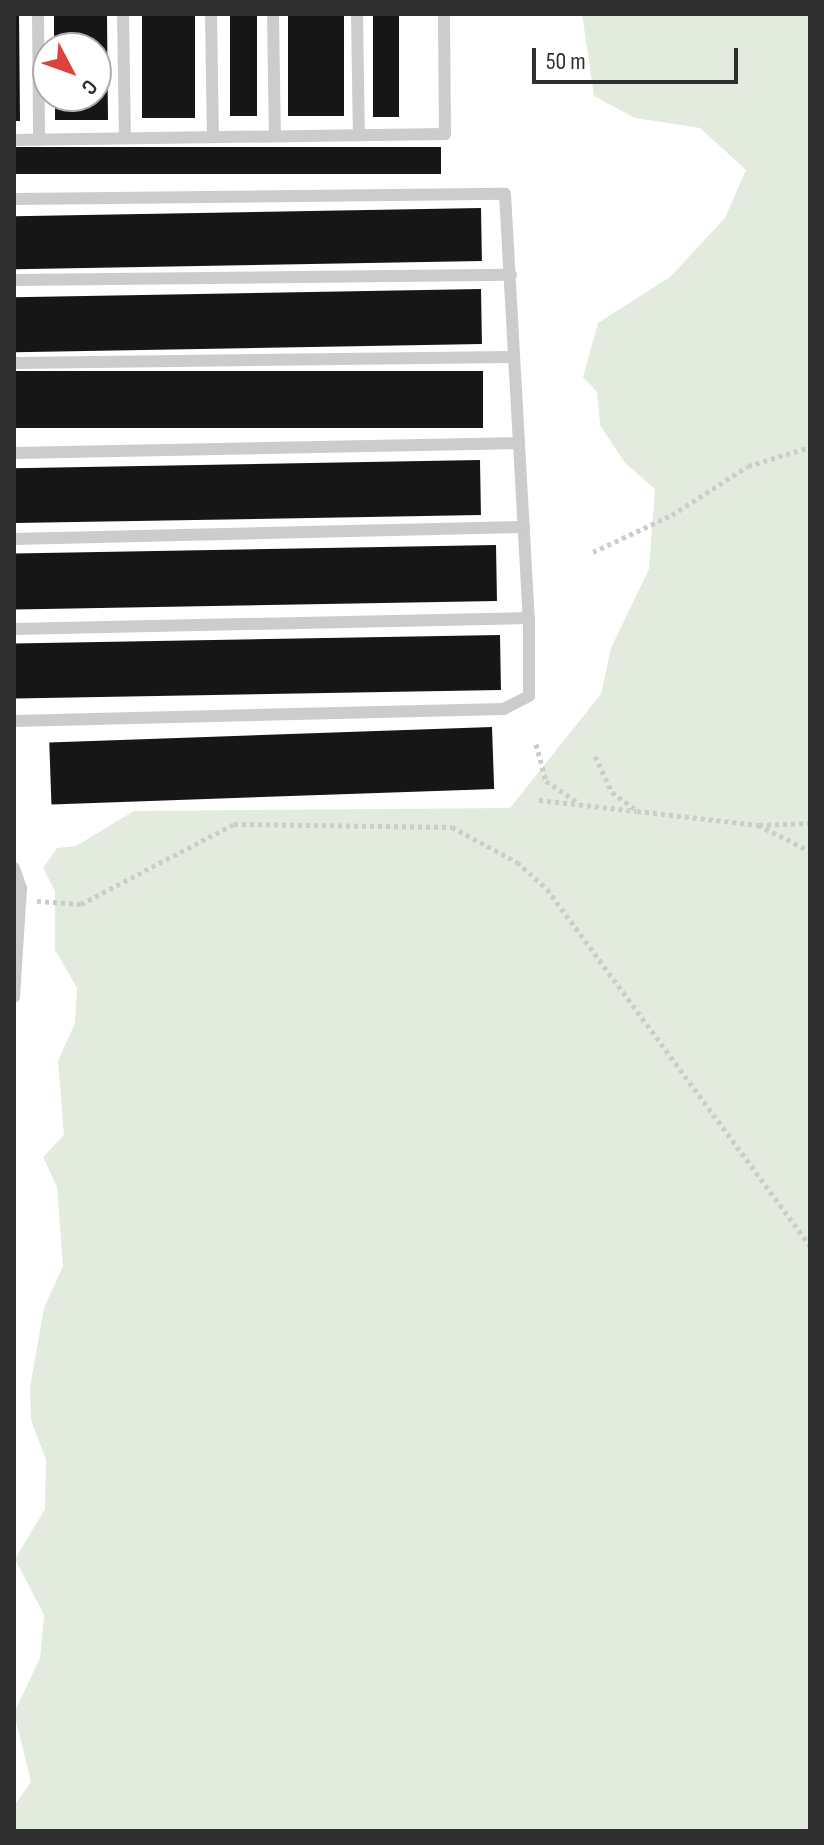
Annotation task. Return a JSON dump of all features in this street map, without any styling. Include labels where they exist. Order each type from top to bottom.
[{"type":"lane","points":[[38,14],[39,140]]},
{"type":"lane","points":[[123,14],[125,138]]},
{"type":"lane","points":[[211,14],[213,137]]},
{"type":"lane","points":[[273,14],[275,136]]},
{"type":"lane","points":[[357,14],[359,135]]},
{"type":"lane","points":[[14,140],[445,134],[444,14]]},
{"type":"lane","points":[[14,199],[505,194],[529,618],[529,696],[504,709],[14,721]]},
{"type":"lane","points":[[14,280],[511,275]]},
{"type":"lane","points":[[14,363],[514,357]]},
{"type":"lane","points":[[14,453],[519,443]]},
{"type":"lane","points":[[14,539],[524,527]]},
{"type":"lane","points":[[14,629],[529,618]]},
{"type":"lane","points":[[14,868],[21,888],[14,997]]},
{"type":"path","points":[[593,552],[672,515],[748,466],[810,447]]},
{"type":"path","points":[[536,744],[546,781],[581,805]]},
{"type":"path","points":[[595,756],[612,792],[637,811]]},
{"type":"path","points":[[539,800],[758,825],[810,823]]},
{"type":"path","points":[[21,888],[51,906],[81,904],[234,824],[452,827],[489,844],[547,889],[810,1246]]},
{"type":"path","points":[[758,825],[810,851]]},
{"type":"shaded area","points":[[582,14],[810,14],[810,1831],[14,1831],[14,1806],[31,1782],[14,1713],[40,1658],[44,1615],[15,1559],[45,1509],[46,1460],[31,1420],[30,1387],[44,1308],[63,1266],[57,1187],[43,1157],[64,1135],[58,1061],[75,1023],[77,988],[55,950],[55,891],[43,868],[57,848],[76,846],[134,811],[510,808],[601,694],[611,648],[649,569],[655,489],[625,463],[600,425],[597,392],[583,377],[598,323],[670,277],[725,218],[746,170],[700,128],[635,118],[594,96]]},
{"type":"building","points":[[14,14],[19,14],[20,121],[14,121]]},
{"type":"building","points":[[54,14],[107,14],[107,32],[54,32]]},
{"type":"building","points":[[142,14],[195,14],[195,118],[142,118]]},
{"type":"building","points":[[230,14],[257,14],[257,116],[230,116]]},
{"type":"building","points":[[288,14],[344,14],[344,116],[288,116]]},
{"type":"building","points":[[373,14],[399,14],[399,117],[373,117]]},
{"type":"building","points":[[55,112],[108,112],[108,120],[55,120]]},
{"type":"building","points":[[14,147],[441,147],[441,174],[14,174]]},
{"type":"building","points":[[481,208],[482,261],[15,269],[14,216]]},
{"type":"building","points":[[481,289],[482,344],[15,352],[14,297]]},
{"type":"building","points":[[14,371],[483,371],[483,428],[14,428]]},
{"type":"building","points":[[480,460],[481,515],[15,523],[14,468]]},
{"type":"building","points":[[496,545],[497,601],[15,609],[14,553]]},
{"type":"building","points":[[500,635],[501,690],[15,698],[14,643]]},
{"type":"building","points":[[492,727],[494,789],[51,804],[49,742]]}]
